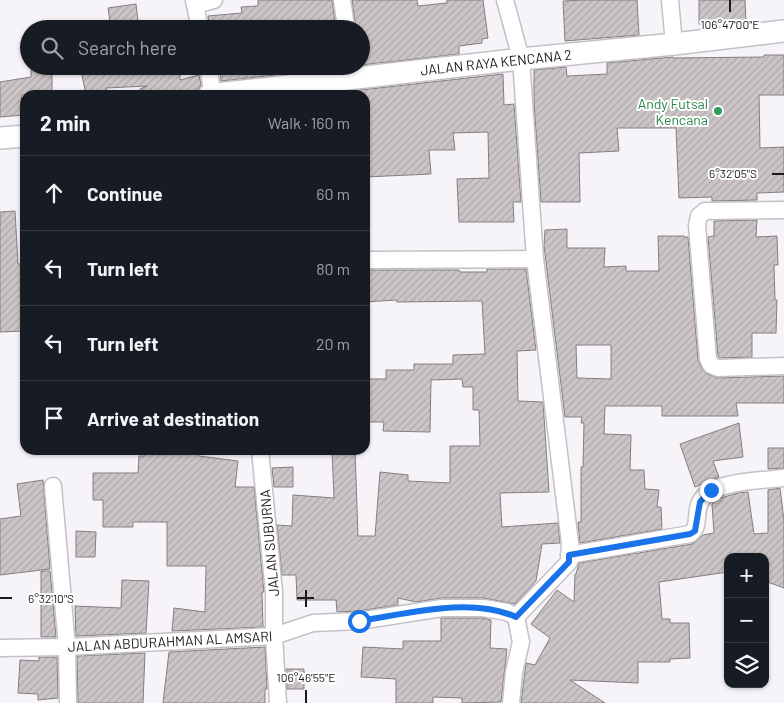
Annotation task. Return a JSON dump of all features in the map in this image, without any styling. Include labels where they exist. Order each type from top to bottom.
[{"type":"street","points":[[198,20],[195,3],[214,0]]},
{"type":"street","points":[[342,0],[345,20]]},
{"type":"street","points":[[504,0],[521,58],[535,259],[570,543],[569,562],[516,617],[521,642],[514,672],[511,703]]},
{"type":"street","points":[[670,0],[674,44]]},
{"type":"street","name":"JALAN RAYA KENCANA 2","points":[[254,90],[521,58],[674,44],[784,31]]},
{"type":"street","points":[[209,75],[211,90]]},
{"type":"street","points":[[0,138],[20,136]]},
{"type":"street","points":[[784,210],[705,211],[699,216],[697,225],[708,359],[711,365],[718,368],[784,366]]},
{"type":"street","points":[[370,260],[535,259]]},
{"type":"street","name":"JALAN SUBURNA","points":[[260,455],[274,592],[274,636],[278,703]]},
{"type":"street","points":[[569,555],[690,534],[695,531],[697,526],[697,510],[700,502],[711,490],[728,485],[784,478]]},
{"type":"street","points":[[53,486],[67,647],[68,703]]},
{"type":"street","name":"JALAN ABDURAHMAN AL AMSARI","points":[[0,648],[67,647],[274,636],[313,623],[359,621],[442,608],[483,608],[506,612],[516,617]]},
{"type":"building","points":[[258,0],[332,0],[335,20],[209,20],[208,16],[242,13],[241,7],[258,6]]},
{"type":"building","points":[[352,0],[417,0],[418,6],[447,3],[447,0],[483,0],[488,38],[482,39],[482,43],[459,46],[459,54],[370,64],[370,20],[355,20]]},
{"type":"building","points":[[637,0],[639,35],[565,41],[563,1]]},
{"type":"building","points":[[699,0],[745,0],[746,23],[699,24]]},
{"type":"building","points":[[136,4],[138,20],[110,20],[108,8]]},
{"type":"building","points":[[764,55],[784,55],[784,95],[759,95],[760,148],[784,147],[784,192],[757,193],[757,200],[712,201],[712,197],[679,198],[676,128],[617,128],[619,151],[579,153],[580,202],[541,202],[534,103],[534,70],[566,67],[567,76],[607,74],[607,63],[673,57],[764,57]]},
{"type":"building","points":[[503,74],[504,105],[514,104],[521,202],[513,202],[514,222],[459,222],[457,179],[489,178],[488,132],[453,133],[455,150],[429,150],[431,174],[370,177],[370,90],[361,90]]},
{"type":"building","points":[[31,75],[52,75],[52,90],[20,90],[20,115],[0,117],[0,82],[31,77]]},
{"type":"building","points":[[82,75],[180,75],[180,80],[199,75],[201,85],[198,90],[140,90],[147,86],[85,90]]},
{"type":"building","points":[[221,75],[275,75],[221,81]]},
{"type":"building","points":[[15,211],[18,264],[20,264],[20,331],[0,332],[0,212]]},
{"type":"building","points":[[757,220],[756,237],[777,236],[778,265],[774,265],[775,300],[777,300],[776,333],[752,333],[752,357],[720,358],[718,356],[708,237],[714,236],[714,221]]},
{"type":"building","points":[[567,229],[567,248],[605,248],[604,267],[626,266],[626,271],[659,271],[658,236],[688,237],[698,360],[702,369],[707,374],[718,378],[784,376],[784,403],[736,403],[738,416],[662,416],[662,406],[605,406],[604,434],[631,435],[630,470],[644,470],[645,489],[659,490],[657,507],[661,507],[662,529],[580,543],[578,522],[581,522],[581,467],[583,467],[584,423],[581,423],[582,417],[565,417],[544,246],[545,230]],"holes":[[[576,345],[611,345],[611,379],[577,378]]]},
{"type":"building","points":[[487,269],[526,269],[536,350],[517,351],[518,401],[543,402],[549,492],[500,493],[502,527],[558,523],[560,543],[542,544],[536,581],[515,604],[483,598],[442,598],[416,602],[398,598],[398,605],[337,612],[336,600],[297,600],[296,575],[282,575],[277,525],[292,526],[293,495],[334,498],[332,455],[355,455],[358,536],[375,536],[380,472],[408,475],[408,481],[450,483],[450,446],[480,446],[479,410],[473,410],[473,387],[463,387],[462,379],[431,380],[430,432],[383,431],[384,422],[370,422],[370,379],[386,379],[386,370],[414,370],[414,364],[453,364],[453,355],[485,354],[482,301],[397,302],[396,300],[370,302],[370,270],[487,272]]},
{"type":"building","points":[[739,423],[743,457],[713,461],[719,477],[695,487],[680,444]]},
{"type":"building","points":[[768,448],[784,448],[784,468],[768,469]]},
{"type":"building","points":[[199,455],[238,461],[235,487],[254,487],[264,592],[262,592],[263,627],[172,631],[174,608],[205,612],[206,566],[167,566],[167,522],[133,522],[133,527],[103,527],[103,500],[93,500],[93,473],[138,473],[139,456]]},
{"type":"building","points":[[293,467],[293,487],[274,487],[272,468]]},
{"type":"building","points":[[43,480],[50,569],[0,575],[0,519],[21,516],[17,484]]},
{"type":"building","points":[[780,488],[784,521],[784,588],[769,582],[769,553],[724,553],[724,573],[659,582],[662,619],[670,619],[670,623],[689,623],[690,658],[670,659],[670,662],[638,662],[638,683],[570,680],[605,703],[521,703],[526,663],[535,665],[550,638],[531,624],[557,590],[574,602],[575,574],[579,563],[692,544],[703,535],[714,533],[712,504],[717,499],[738,493],[748,492],[754,534],[768,533],[768,490]]},
{"type":"building","points":[[76,531],[96,532],[95,557],[76,557]]},
{"type":"building","points":[[41,571],[50,571],[56,637],[41,637]]},
{"type":"building","points":[[122,580],[149,581],[146,633],[76,636],[75,606],[121,608]]},
{"type":"building","points":[[441,618],[482,618],[491,620],[490,648],[507,649],[501,702],[462,703],[462,698],[433,697],[433,703],[396,703],[396,679],[361,677],[363,647],[403,649],[403,641],[441,641]]},
{"type":"building","points":[[265,647],[267,689],[265,689],[265,703],[163,703],[169,652]]},
{"type":"building","points":[[145,653],[143,703],[78,703],[77,656]]},
{"type":"building","points":[[39,657],[57,657],[58,698],[38,700],[38,694],[18,693],[20,660],[39,661]]},
{"type":"building","points":[[286,669],[304,669],[304,689],[287,689]]},
{"type":"place","name":"Andy Futsal Kencana","points":[[718,111]]},
{"type":"route","points":[[359,621],[442,608],[483,608],[506,612],[516,617],[569,562],[569,555],[690,534],[695,531],[697,526],[697,510],[700,502],[711,490]]}]
